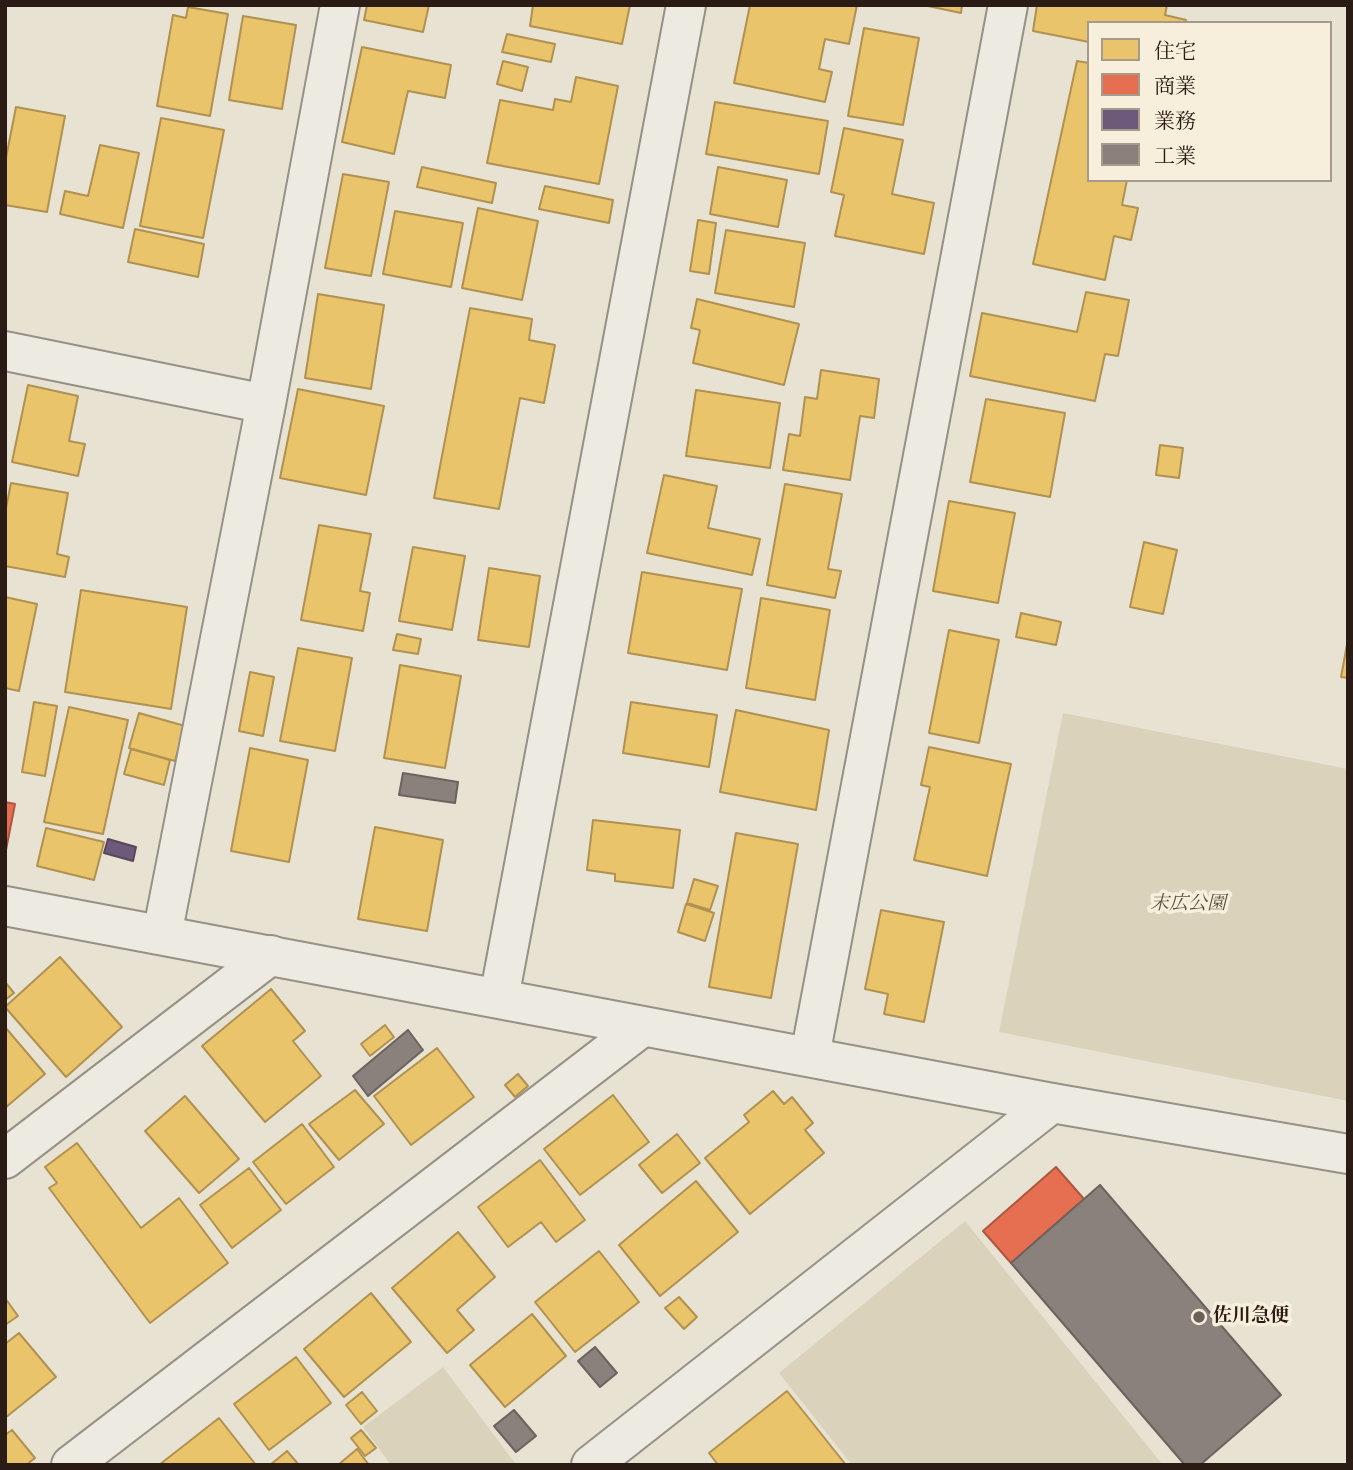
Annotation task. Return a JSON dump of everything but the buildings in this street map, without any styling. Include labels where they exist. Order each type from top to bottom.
[{"type":"street","points":[[162,935],[266,404],[340,5]]},
{"type":"street","points":[[499,998],[686,5]]},
{"type":"street","points":[[810,1056],[1008,5]]},
{"type":"street","points":[[5,351],[266,404]]},
{"type":"street","points":[[5,906],[1052,1103],[1348,1154]]},
{"type":"street","points":[[5,1159],[271,955]]},
{"type":"street","points":[[71,1465],[642,1027]]},
{"type":"street","points":[[591,1465],[1052,1103]]},
{"type":"green space","name":"末広公園","points":[[1063,713],[1348,769],[1348,1101],[999,1032]]},
{"type":"green space","points":[[965,1221],[1163,1465],[852,1465],[779,1373]]},
{"type":"green space","points":[[443,1367],[515,1463],[513,1465],[391,1465],[363,1427]]},
{"type":"place","name":"佐川急便","points":[[1199,1317]]}]
